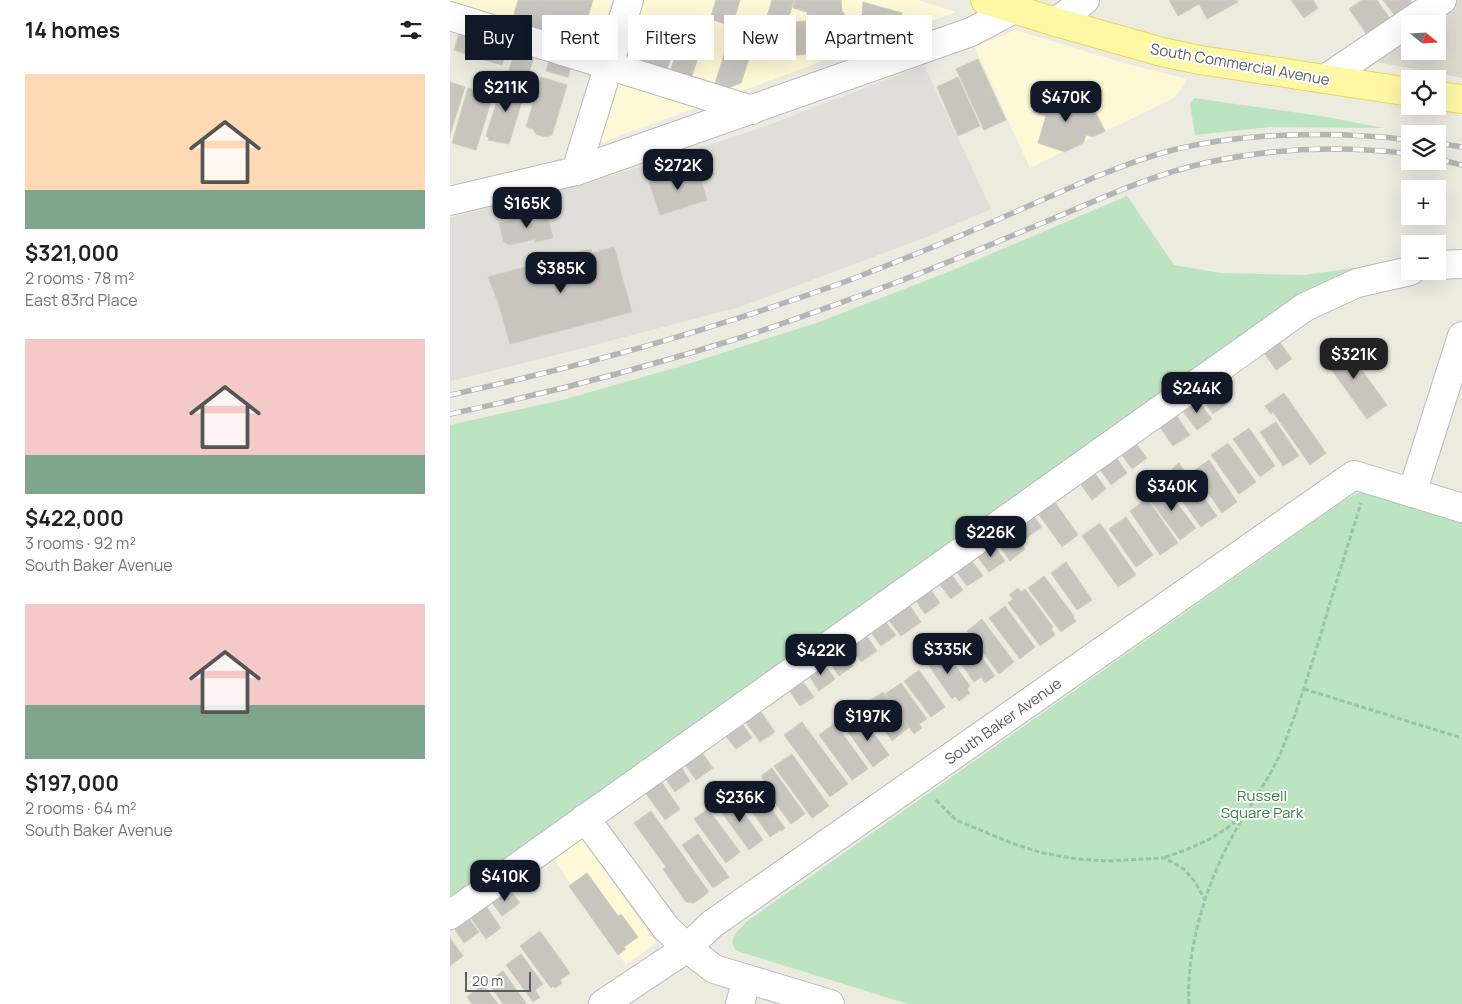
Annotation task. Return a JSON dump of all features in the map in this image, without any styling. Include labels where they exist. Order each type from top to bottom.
[{"type":"main road","name":"South Commercial Avenue","points":[[985,0],[1162,52],[1200,60],[1401,91]]},
{"type":"main road","points":[[1446,97],[1462,99]]},
{"type":"street","points":[[576,171],[628,0]]},
{"type":"street","points":[[1056,22],[1085,0]]},
{"type":"street","points":[[1325,79],[1442,0]]},
{"type":"street","points":[[450,201],[576,171],[971,32],[1014,9]]},
{"type":"street","points":[[450,16],[752,110]]},
{"type":"street","points":[[450,188],[476,196]]},
{"type":"street","points":[[1446,265],[1462,264]]},
{"type":"street","points":[[450,915],[1305,306],[1357,283],[1401,273]]},
{"type":"street","points":[[1462,336],[1412,493],[1462,508]]},
{"type":"street","name":"South Baker Avenue","points":[[603,1004],[687,948],[712,924],[1354,475],[1412,493]]},
{"type":"street","points":[[585,818],[666,928],[687,948],[714,969],[744,991],[830,1004]]},
{"type":"path","points":[[1189,1004],[1189,978],[1194,946],[1205,901],[1214,875],[1232,838],[1246,812],[1266,782],[1280,752],[1304,689],[1362,500]]},
{"type":"path","points":[[1304,689],[1462,738]]},
{"type":"path","points":[[936,800],[956,820],[1014,844],[1043,853],[1077,859],[1107,861],[1164,858],[1204,843],[1230,827],[1246,812]]},
{"type":"path","points":[[1164,858],[1184,868],[1195,882],[1205,901]]},
{"type":"shaded area","points":[[450,0],[612,0],[607,15],[542,15],[542,44],[532,41],[532,15],[465,15],[465,21],[450,16]]},
{"type":"shaded area","points":[[643,0],[918,0],[956,12],[932,21],[932,15],[806,15],[806,60],[826,60],[598,144],[628,48],[628,60],[714,60],[714,15],[638,15]]},
{"type":"shaded area","points":[[1442,0],[1462,0],[1462,78],[1446,75],[1446,70],[1420,70],[1356,58],[1401,28],[1401,60],[1446,60],[1446,15],[1420,15]]},
{"type":"shaded area","points":[[1015,30],[1131,65],[1187,79],[1183,87],[1172,99],[1030,168],[973,44],[989,41]]},
{"type":"shaded area","points":[[924,65],[991,209],[924,238],[740,307],[450,381],[450,218],[604,178],[761,128]]},
{"type":"shaded area","points":[[567,817],[656,943],[626,965],[538,837]]},
{"type":"green space","points":[[1194,98],[1327,117],[1384,128],[1270,127],[1195,135],[1190,104]]},
{"type":"green space","points":[[1127,196],[1174,265],[1220,273],[1304,275],[1354,268],[1365,273],[450,900],[450,425],[562,400],[678,367],[819,322],[953,270]]},
{"type":"green space","name":"Russell Square Park","points":[[1363,490],[1462,519],[1462,1004],[908,1004],[737,951],[734,947],[734,936],[746,922],[1346,499]]},
{"type":"building","points":[[518,0],[593,0],[588,15],[542,15],[542,35],[532,31],[532,15],[514,15]]},
{"type":"building","points":[[716,0],[740,0],[735,15],[724,15],[724,23],[714,20],[714,15],[711,15]]},
{"type":"building","points":[[772,0],[794,0],[789,15],[767,15]]},
{"type":"building","points":[[795,0],[841,0],[844,15],[807,15],[807,12],[793,8]]},
{"type":"building","points":[[1169,0],[1237,0],[1238,2],[1207,19],[1199,4],[1178,16]]},
{"type":"building","points":[[1291,0],[1313,0],[1318,8],[1304,18]]},
{"type":"building","points":[[1362,0],[1377,0],[1391,20],[1368,36],[1349,9]]},
{"type":"building","points":[[1383,0],[1410,0],[1413,5],[1396,17]]},
{"type":"building","points":[[863,2],[902,13],[902,15],[862,15]]},
{"type":"building","points":[[806,21],[806,54],[796,55],[796,22]]},
{"type":"building","points":[[460,30],[465,32],[465,53],[454,50]]},
{"type":"building","points":[[532,53],[535,54],[528,76],[509,70],[512,60],[532,60]]},
{"type":"building","points":[[724,54],[724,60],[748,60],[741,83],[728,88],[715,84]]},
{"type":"building","points":[[978,59],[1006,120],[984,130],[956,69]]},
{"type":"building","points":[[484,60],[504,60],[502,65]]},
{"type":"building","points":[[549,60],[573,60],[568,77],[546,71]]},
{"type":"building","points":[[644,60],[670,60],[666,73],[642,65]]},
{"type":"building","points":[[674,60],[697,60],[691,79],[670,72]]},
{"type":"building","points":[[541,77],[567,85],[552,135],[546,137],[536,134],[533,129],[526,127]]},
{"type":"building","points":[[958,77],[980,126],[958,136],[937,87]]},
{"type":"building","points":[[503,81],[526,88],[509,144],[488,140],[489,138],[486,136]]},
{"type":"building","points":[[450,82],[465,87],[450,135]]},
{"type":"building","points":[[468,88],[493,95],[476,150],[452,143]]},
{"type":"building","points":[[1039,92],[1094,109],[1105,131],[1093,137],[1086,135],[1083,143],[1065,152],[1038,143],[1046,116],[1033,112]]},
{"type":"building","points":[[697,167],[707,200],[660,215],[649,182]]},
{"type":"building","points":[[546,211],[553,238],[535,242],[535,239],[510,245],[504,242],[499,223]]},
{"type":"building","points":[[614,247],[632,312],[510,344],[498,302],[488,277],[591,249],[592,253]]},
{"type":"building","points":[[1278,340],[1292,359],[1276,370],[1263,351]]},
{"type":"building","points":[[1341,341],[1387,405],[1367,419],[1321,355]]},
{"type":"building","points":[[1215,386],[1228,403],[1213,414],[1201,396]]},
{"type":"building","points":[[1284,393],[1326,453],[1310,465],[1273,412],[1271,414],[1265,406]]},
{"type":"building","points":[[1197,399],[1212,419],[1197,430],[1182,410]]},
{"type":"building","points":[[1174,412],[1190,435],[1173,446],[1157,423]]},
{"type":"building","points":[[1276,422],[1299,456],[1283,466],[1260,432]]},
{"type":"building","points":[[1249,428],[1275,466],[1260,477],[1233,439]]},
{"type":"building","points":[[1134,441],[1147,458],[1132,469],[1119,451]]},
{"type":"building","points":[[1228,443],[1256,482],[1239,494],[1211,455]]},
{"type":"building","points":[[1115,456],[1127,473],[1111,485],[1099,468]]},
{"type":"building","points":[[1209,460],[1237,502],[1222,513],[1193,471]]},
{"type":"building","points":[[1179,463],[1217,516],[1201,527],[1169,483],[1178,477],[1172,469]]},
{"type":"building","points":[[1094,472],[1106,489],[1092,500],[1079,482]]},
{"type":"building","points":[[1163,485],[1196,528],[1180,540],[1147,496]]},
{"type":"building","points":[[1052,498],[1078,535],[1062,547],[1035,509]]},
{"type":"building","points":[[1147,498],[1178,543],[1160,555],[1130,511]]},
{"type":"building","points":[[1031,513],[1042,527],[1025,539],[1015,525]]},
{"type":"building","points":[[1126,517],[1153,555],[1136,567],[1109,529]]},
{"type":"building","points":[[1100,523],[1136,575],[1118,587],[1082,536]]},
{"type":"building","points":[[1008,526],[1025,549],[1010,561],[993,537]]},
{"type":"building","points":[[993,544],[1005,561],[989,572],[977,556]]},
{"type":"building","points":[[971,560],[983,576],[967,586],[956,571]]},
{"type":"building","points":[[1066,562],[1092,600],[1077,610],[1051,573]]},
{"type":"building","points":[[952,575],[963,590],[951,599],[939,584]]},
{"type":"building","points":[[1044,576],[1076,621],[1061,632],[1028,588]]},
{"type":"building","points":[[929,587],[940,603],[925,614],[914,598]]},
{"type":"building","points":[[1018,588],[1021,592],[1025,589],[1053,627],[1051,629],[1055,635],[1040,646],[1008,603],[1013,599],[1009,595]]},
{"type":"building","points":[[908,603],[921,622],[901,636],[887,618]]},
{"type":"building","points":[[1005,606],[1035,647],[1020,659],[989,618]]},
{"type":"building","points":[[982,619],[1014,662],[999,674],[967,631]]},
{"type":"building","points":[[884,620],[896,635],[881,646],[870,631]]},
{"type":"building","points":[[965,634],[995,676],[985,683],[981,677],[974,682],[948,645]]},
{"type":"building","points":[[866,635],[877,651],[861,662],[850,646]]},
{"type":"building","points":[[942,647],[970,686],[967,689],[970,693],[959,701],[955,696],[952,699],[925,660]]},
{"type":"building","points":[[842,650],[853,666],[839,676],[828,660]]},
{"type":"building","points":[[823,662],[835,679],[819,691],[807,673]]},
{"type":"building","points":[[919,670],[945,707],[931,717],[904,681]]},
{"type":"building","points":[[801,679],[814,697],[800,706],[788,689]]},
{"type":"building","points":[[901,683],[927,719],[919,724],[922,728],[914,734],[885,694]]},
{"type":"building","points":[[883,692],[909,727],[892,741],[866,703]]},
{"type":"building","points":[[759,709],[775,732],[760,742],[744,720]]},
{"type":"building","points":[[862,717],[889,755],[873,767],[846,729]]},
{"type":"building","points":[[741,722],[752,738],[736,749],[724,734]]},
{"type":"building","points":[[802,722],[848,784],[830,797],[784,735]]},
{"type":"building","points":[[835,723],[868,769],[852,780],[819,735]]},
{"type":"building","points":[[700,750],[713,768],[696,780],[683,762]]},
{"type":"building","points":[[792,754],[829,806],[812,818],[774,766]]},
{"type":"building","points":[[680,765],[690,781],[675,792],[664,777]]},
{"type":"building","points":[[772,768],[805,814],[791,824],[761,784],[765,782],[761,776]]},
{"type":"building","points":[[658,777],[680,809],[665,820],[642,788]]},
{"type":"building","points":[[752,782],[785,828],[770,837],[738,792]]},
{"type":"building","points":[[731,795],[763,840],[749,850],[717,806]]},
{"type":"building","points":[[708,809],[740,852],[726,863],[694,819]]},
{"type":"building","points":[[651,811],[709,892],[694,903],[686,902],[663,869],[666,867],[634,823]]},
{"type":"building","points":[[698,834],[729,877],[713,888],[682,845]]},
{"type":"building","points":[[587,873],[618,916],[621,914],[638,937],[624,947],[626,949],[618,955],[569,886]]},
{"type":"building","points":[[508,887],[520,903],[502,916],[490,900]]},
{"type":"building","points":[[486,906],[501,928],[486,939],[471,918]]},
{"type":"building","points":[[465,913],[479,932],[464,943],[451,924]]},
{"type":"building","points":[[540,931],[570,973],[560,980],[562,983],[555,988],[553,986],[551,988],[520,946]]},
{"type":"building","points":[[450,938],[463,956],[450,966]]},
{"type":"building","points":[[521,954],[543,984],[535,990],[540,997],[533,1002],[506,965]]},
{"type":"building","points":[[503,971],[525,1004],[503,1004],[488,982]]},
{"type":"building","points":[[483,984],[498,1004],[472,1004],[467,997]]},
{"type":"railway","points":[[450,395],[600,359],[749,315],[847,281],[936,246],[1078,184],[1169,151],[1227,140],[1289,135],[1351,135],[1401,139]]},
{"type":"railway","points":[[1446,144],[1462,147]]},
{"type":"railway","points":[[450,414],[592,380],[751,334],[897,282],[1121,190],[1183,168],[1231,158],[1282,151],[1333,149],[1401,153]]},
{"type":"railway","points":[[1446,161],[1462,165]]}]
